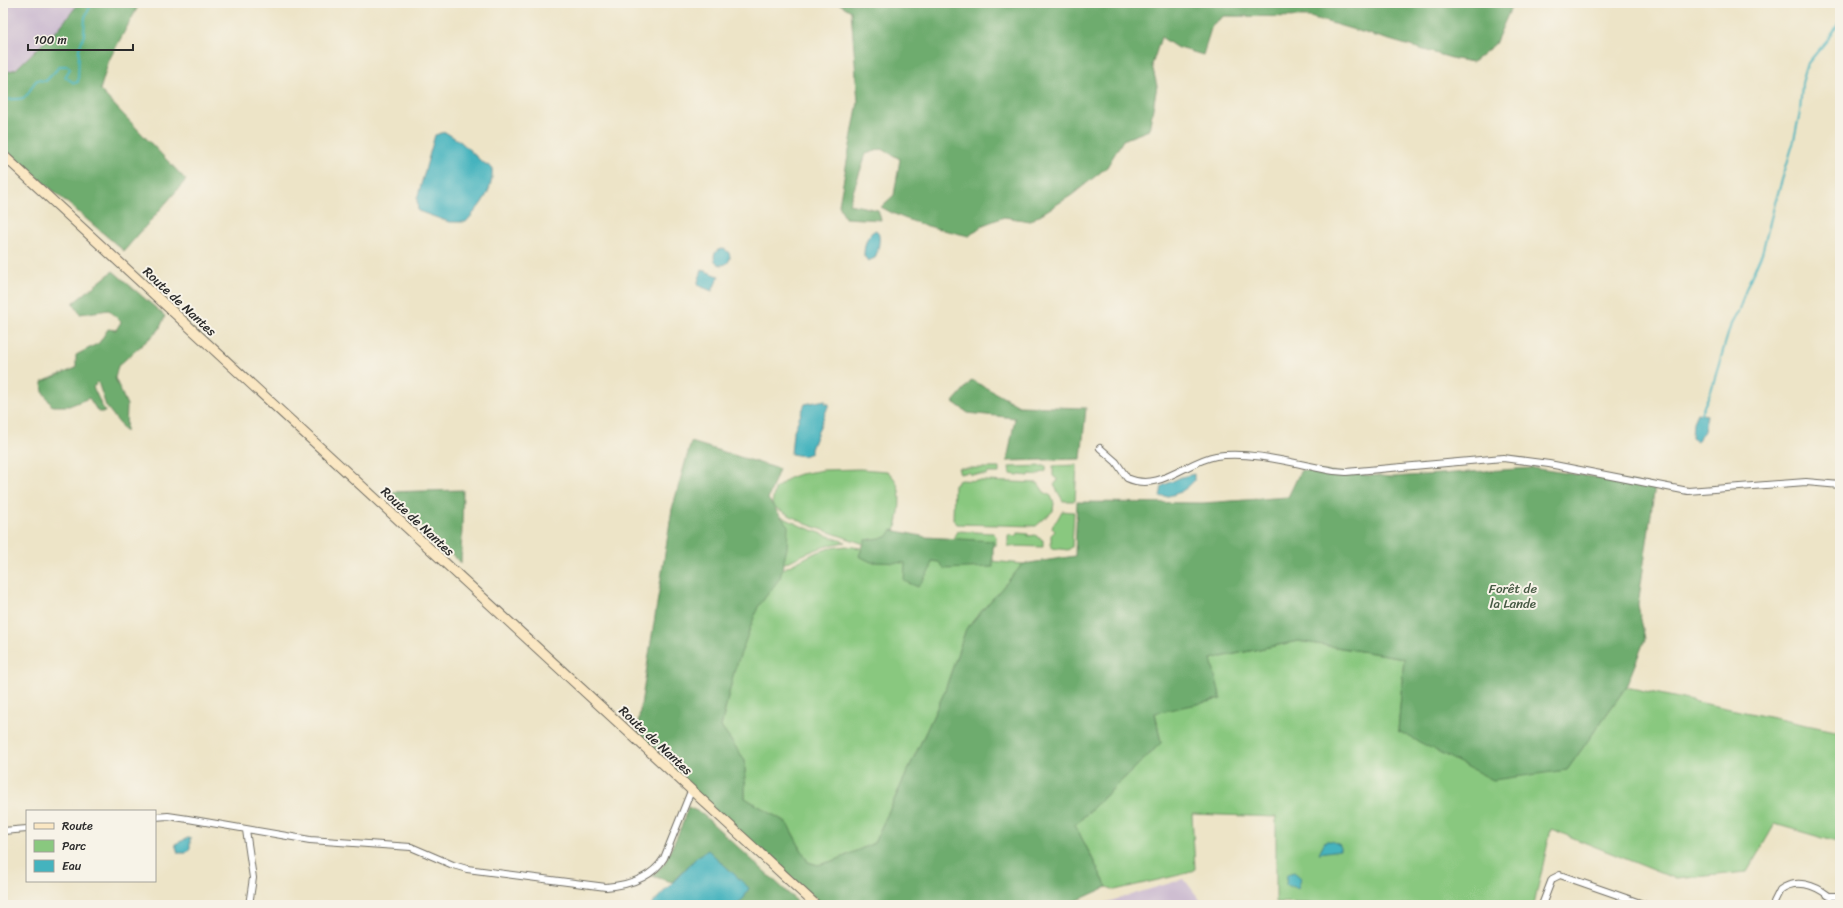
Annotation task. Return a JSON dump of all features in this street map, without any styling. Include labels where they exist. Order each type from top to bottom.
[{"type":"main road","name":"Route de Nantes","points":[[3,155],[816,905]]},
{"type":"street","points":[[1100,448],[1116,462],[1128,478],[1144,482],[1159,480],[1204,459],[1228,454],[1256,456],[1334,471],[1367,470],[1487,459],[1520,460],[1688,491],[1793,483],[1840,485]]},
{"type":"street","points":[[156,817],[168,816],[310,840],[411,847],[453,865],[467,869],[583,884],[615,886],[626,885],[658,868],[664,858],[691,791]]},
{"type":"street","points":[[3,832],[26,829]]},
{"type":"street","points":[[246,830],[253,878],[249,905]]},
{"type":"street","points":[[1542,905],[1552,879],[1560,875],[1646,905]]},
{"type":"street","points":[[1768,905],[1775,904],[1780,890],[1791,884],[1818,887],[1829,896],[1840,896]]},
{"type":"shaded area","points":[[3,3],[91,3],[3,104]]},
{"type":"shaded area","points":[[1184,879],[1204,905],[1099,905],[1107,902]]},
{"type":"green space","points":[[79,3],[140,3],[109,60],[100,90],[186,180],[124,251],[3,148],[3,73],[16,69],[59,28]]},
{"type":"green space","points":[[838,3],[1513,3],[1495,44],[1473,62],[1455,59],[1310,17],[1224,16],[1212,25],[1203,55],[1176,47],[1161,37],[1152,65],[1157,86],[1149,130],[1123,140],[1107,167],[1072,195],[1030,221],[1004,217],[983,225],[969,236],[913,221],[891,213],[881,207],[894,195],[900,159],[882,149],[866,154],[849,204],[878,210],[881,220],[845,218],[839,205],[858,102],[851,11]]},
{"type":"green space","points":[[113,271],[165,316],[159,330],[118,366],[115,378],[127,405],[126,432],[106,406],[98,382],[93,387],[105,412],[98,412],[89,398],[69,406],[52,406],[43,392],[42,382],[76,368],[76,355],[99,343],[108,329],[116,330],[121,322],[109,310],[80,314],[73,303]]},
{"type":"green space","points":[[972,380],[1019,406],[1086,408],[1081,459],[1007,461],[1015,418],[968,413],[953,402]]},
{"type":"green space","name":"Forêt de la Lande","points":[[691,442],[779,469],[768,499],[788,526],[787,548],[780,578],[758,607],[734,672],[721,727],[745,760],[745,798],[787,823],[808,862],[818,865],[836,860],[874,843],[944,693],[966,629],[1023,564],[1075,556],[1077,502],[1203,503],[1288,497],[1301,470],[1393,477],[1532,468],[1655,486],[1638,605],[1645,639],[1626,687],[1567,770],[1493,780],[1398,731],[1404,658],[1298,641],[1211,659],[1221,699],[1155,713],[1161,743],[1075,825],[1107,887],[1067,905],[823,905],[688,788],[637,730],[672,509]]},
{"type":"green space","points":[[1077,465],[1075,501],[1063,501],[1054,485],[1058,480],[1053,476],[1053,466]]},
{"type":"green space","points":[[1046,466],[1046,471],[1036,475],[1030,474],[1029,476],[1010,474],[1009,467]]},
{"type":"green space","points":[[958,468],[999,468],[999,473],[987,473],[986,475],[969,474],[969,472],[960,474]]},
{"type":"green space","points":[[860,469],[887,471],[893,477],[899,493],[900,501],[898,519],[894,536],[876,544],[861,543],[806,524],[774,507],[772,503],[775,489],[789,478],[800,474],[823,470]]},
{"type":"green space","points":[[959,480],[1038,483],[1044,492],[1051,496],[1054,503],[1053,511],[1036,526],[957,524],[953,519],[954,484],[957,484]]},
{"type":"green space","points":[[463,490],[461,563],[383,492]]},
{"type":"green space","points":[[1062,511],[1074,512],[1072,547],[1068,550],[1051,548],[1051,535],[1055,531],[1052,528],[1053,524]]},
{"type":"green space","points":[[776,514],[801,526],[845,542],[815,550],[767,572]]},
{"type":"green space","points":[[892,530],[926,537],[993,541],[993,567],[944,569],[939,562],[932,561],[931,568],[918,587],[904,581],[905,563],[871,562],[859,556],[865,540],[887,537]]},
{"type":"green space","points":[[958,531],[993,533],[996,536],[996,545],[955,542],[955,534]]},
{"type":"green space","points":[[1018,533],[1028,534],[1028,536],[1036,535],[1043,540],[1043,547],[1008,546],[1008,535],[1017,536]]},
{"type":"green space","points":[[846,546],[1023,564],[966,629],[944,693],[874,843],[836,860],[818,865],[808,862],[787,823],[745,798],[745,760],[721,727],[734,672],[741,622],[779,571],[815,553],[830,548]]},
{"type":"green space","points":[[1298,641],[1404,658],[1398,731],[1567,770],[1626,687],[1840,732],[1840,843],[1775,824],[1747,872],[1676,879],[1551,829],[1534,905],[1345,905],[1276,902],[1276,817],[1192,814],[1195,869],[1188,873],[1115,890],[1107,887],[1075,825],[1161,743],[1155,712],[1221,699],[1211,659]]},
{"type":"green space","points":[[688,807],[701,813],[800,904],[736,905],[744,898],[697,857],[672,882],[652,876],[664,864],[681,828]]},
{"type":"water","points":[[445,132],[461,142],[481,161],[492,168],[491,184],[485,198],[466,222],[449,222],[418,211],[417,199],[435,135]]},
{"type":"water","points":[[876,230],[879,238],[878,248],[875,258],[868,261],[864,256],[865,245],[870,234]]},
{"type":"water","points":[[722,249],[729,254],[730,257],[725,264],[722,265],[715,260],[714,257],[719,250]]},
{"type":"water","points":[[702,270],[719,276],[712,291],[697,285]]},
{"type":"water","points":[[825,400],[825,403],[829,404],[811,449],[811,453],[803,456],[791,454],[793,433],[805,404]]},
{"type":"water","points":[[1697,413],[1707,415],[1704,431],[1697,442],[1692,438],[1693,422]]},
{"type":"water","points":[[1194,474],[1194,481],[1183,491],[1170,496],[1160,497],[1162,486],[1181,477]]},
{"type":"water","points":[[190,837],[190,848],[186,853],[178,853],[175,844]]},
{"type":"water","points":[[1325,841],[1332,841],[1340,845],[1340,850],[1319,853]]},
{"type":"water","points":[[708,850],[749,888],[744,898],[736,905],[651,905],[697,857]]},
{"type":"water","points":[[1294,872],[1301,878],[1298,888],[1286,885],[1287,874]]},
{"type":"waterway","points":[[3,101],[21,99],[25,97],[37,80],[46,81],[60,66],[68,66],[70,69],[65,77],[74,83],[78,82],[79,49],[84,35],[85,17],[92,3]]},
{"type":"waterway","points":[[1700,415],[1711,391],[1731,324],[1739,310],[1747,286],[1762,253],[1793,144],[1800,112],[1802,83],[1808,63],[1833,33],[1840,20]]}]
